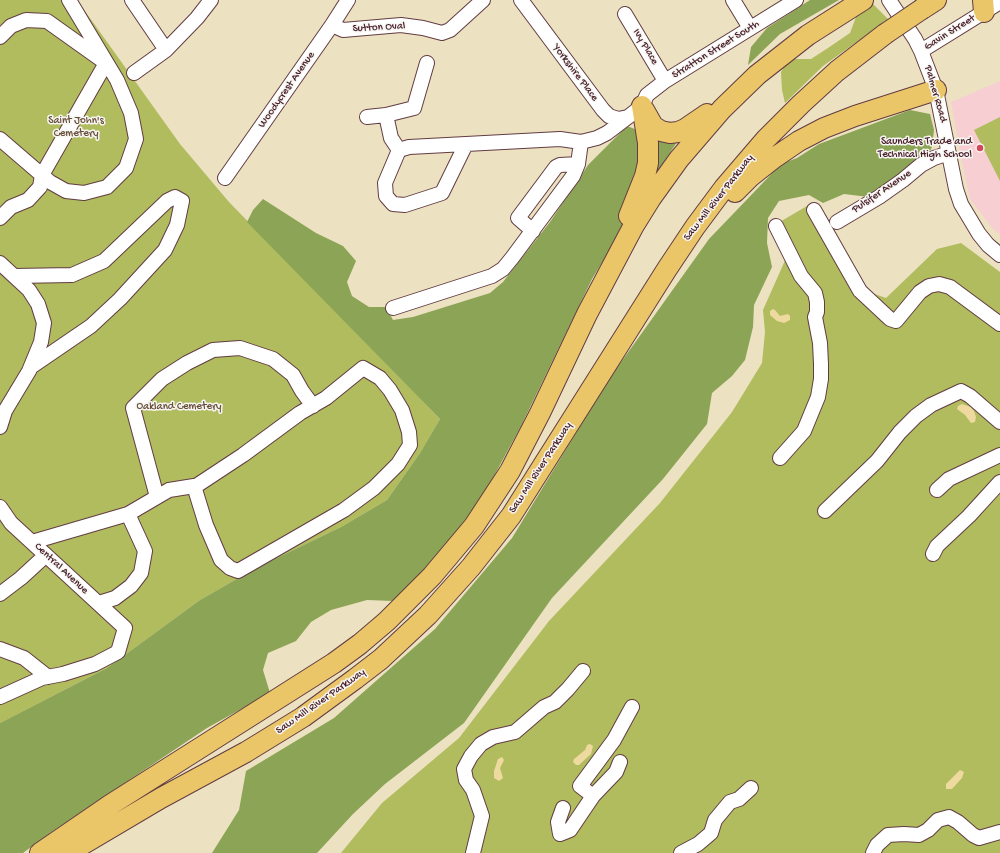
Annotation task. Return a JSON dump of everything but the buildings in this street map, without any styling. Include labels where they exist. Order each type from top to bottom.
[{"type":"highway","points":[[635,111],[648,118],[656,128],[670,133],[678,132],[690,126],[755,78],[808,35],[860,2]]},
{"type":"highway","name":"Saw Mill River Parkway","points":[[68,853],[161,798],[276,734],[322,703],[380,659],[423,620],[450,592],[488,547],[515,509],[686,241],[727,184],[777,127],[837,71],[885,34],[929,4]]},
{"type":"highway","points":[[40,853],[116,802],[329,667],[370,636],[409,600],[432,576],[462,541],[489,504],[510,471],[529,436],[602,285],[633,227],[651,198],[679,159],[722,109],[755,78]]},
{"type":"highway","points":[[686,241],[750,177],[799,141],[839,121],[936,90]]},
{"type":"highway","points":[[602,285],[646,170],[648,142],[635,111]]},
{"type":"highway","points":[[90,853],[161,798]]},
{"type":"street","points":[[0,139],[50,182],[66,191],[84,193],[107,187],[126,168],[136,139],[131,113],[117,80],[69,0]]},
{"type":"street","points":[[132,0],[166,50]]},
{"type":"street","points":[[134,73],[166,50],[197,18],[211,0]]},
{"type":"street","name":"Woodycrest Avenue","points":[[225,178],[348,0]]},
{"type":"street","name":"Sutton Oval","points":[[332,25],[343,30],[401,26],[422,28],[442,33],[450,30],[483,0]]},
{"type":"street","name":"Yorkshire Place","points":[[520,0],[609,116],[618,119],[635,111]]},
{"type":"street","points":[[733,0],[750,28]]},
{"type":"street","name":"Stratton Street South","points":[[581,142],[597,138],[607,133],[635,111],[647,95],[665,81],[796,0]]},
{"type":"street","name":"Palmer Road","points":[[889,0],[906,23],[921,51],[936,90],[956,189],[965,211],[979,234],[988,245],[1000,255]]},
{"type":"street","name":"Gavin Street","points":[[921,51],[989,4]]},
{"type":"street","name":"Ivy Place","points":[[625,14],[665,81]]},
{"type":"street","points":[[0,37],[11,26],[26,20],[48,21],[106,63]]},
{"type":"street","points":[[0,218],[11,207],[28,200],[40,187],[42,175],[106,63]]},
{"type":"street","points":[[367,117],[386,115],[414,108],[427,63]]},
{"type":"street","points":[[386,115],[391,138],[399,150]]},
{"type":"street","points":[[393,308],[498,273],[508,264],[573,176],[578,164],[581,142],[560,139],[466,144],[399,150]]},
{"type":"street","points":[[399,150],[384,183],[386,196],[393,204],[405,205],[442,193],[466,144]]},
{"type":"street","name":"Pulsifer Avenue","points":[[837,222],[879,197],[921,165],[934,158],[949,153]]},
{"type":"street","points":[[533,231],[518,218],[556,167],[560,165],[578,164]]},
{"type":"street","points":[[14,276],[72,275],[104,261],[167,201],[175,197],[182,201],[176,225],[166,250],[120,299],[91,326],[31,367]]},
{"type":"street","points":[[814,210],[860,291],[890,319],[896,321],[920,292],[929,286],[939,284],[950,287],[1000,324]]},
{"type":"street","points":[[776,226],[801,276],[815,293],[817,312],[815,317],[820,343],[821,364],[821,380],[818,397],[804,431],[780,458]]},
{"type":"street","points":[[0,263],[30,290],[38,304],[44,323],[41,342],[31,367],[5,411],[0,427]]},
{"type":"street","points":[[157,497],[133,408],[162,379],[187,363],[213,350],[240,348],[273,359],[293,375],[312,406]]},
{"type":"street","points":[[32,542],[128,514],[169,490],[194,486],[243,455],[300,413],[326,398],[363,368],[380,378],[390,390],[402,410],[409,432],[410,445],[398,464],[374,488],[344,510],[238,571],[230,568],[221,560],[206,525],[194,486]]},
{"type":"street","points":[[825,510],[877,461],[916,416],[931,405],[961,391],[970,396],[1000,422]]},
{"type":"street","points":[[937,490],[948,479],[1000,455]]},
{"type":"street","points":[[933,554],[937,546],[969,516],[1000,482]]},
{"type":"street","name":"Central Avenue","points":[[0,507],[11,523],[126,628],[118,652],[95,664],[48,677]]},
{"type":"street","points":[[99,603],[115,598],[131,586],[141,573],[145,551],[128,514]]},
{"type":"street","points":[[0,594],[21,578],[46,555]]},
{"type":"street","points":[[0,649],[24,658],[48,677]]},
{"type":"street","points":[[474,853],[482,816],[472,790],[466,780],[464,769],[471,756],[481,744],[493,737],[515,732],[544,707],[555,702],[583,671]]},
{"type":"street","points":[[0,697],[42,678],[48,677]]},
{"type":"street","points":[[593,796],[580,786],[614,740],[632,707]]},
{"type":"street","points":[[563,808],[558,822],[560,834],[570,830],[593,796],[616,772],[620,762]]},
{"type":"street","points":[[681,853],[698,844],[711,833],[715,820],[730,802],[739,799],[751,788]]},
{"type":"street","points":[[873,853],[877,845],[888,836],[904,834],[919,835],[928,830],[938,820],[949,817],[979,838],[1000,832]]},
{"type":"shaded area","name":"Saunders Trade and Technical High School","points":[[1000,81],[1000,235],[993,229],[970,199],[951,102]]},
{"type":"green space","name":"Oakland Cemetery","points":[[0,0],[77,0],[180,144],[229,202],[440,419],[420,453],[387,500],[341,527],[256,568],[200,600],[107,668],[0,723]]},
{"type":"green space","points":[[810,0],[839,0],[780,34],[748,65],[751,47],[767,28]]},
{"type":"green space","points":[[873,4],[890,21],[872,31],[823,66],[785,103],[782,90],[781,72],[789,59],[811,59],[828,48],[850,33],[856,17],[864,8]]},
{"type":"green space","points":[[910,110],[930,114],[934,130],[932,147],[928,155],[869,197],[844,194],[823,203],[809,195],[779,201],[768,218],[767,243],[772,267],[754,305],[753,327],[745,360],[732,376],[712,393],[707,424],[663,479],[552,598],[464,723],[385,784],[353,814],[317,853],[212,853],[239,810],[246,771],[334,718],[435,629],[512,538],[609,379],[709,239],[781,164],[797,158],[819,144]]},
{"type":"green space","points":[[1000,117],[1000,181],[974,130]]},
{"type":"green space","points":[[627,126],[658,138],[677,142],[655,175],[592,279],[521,426],[488,487],[444,550],[393,601],[367,600],[331,610],[311,622],[296,641],[268,653],[263,670],[270,693],[207,728],[50,833],[23,853],[0,853],[0,723],[107,668],[200,600],[256,568],[341,527],[387,500],[420,453],[440,419],[247,222],[253,210],[263,199],[316,233],[343,246],[356,261],[347,282],[352,296],[369,307],[386,307],[393,320],[413,317],[490,293],[503,282],[550,222],[588,165]]},
{"type":"green space","points":[[812,203],[863,290],[886,298],[937,249],[961,243],[1000,272],[1000,853],[341,853],[382,803],[459,738],[549,621],[660,503],[732,412],[762,363],[765,332],[763,310],[787,256],[773,226]]},
{"type":"sand","points":[[773,309],[780,316],[788,314],[790,316],[790,320],[784,323],[777,321],[770,315],[770,311]]},
{"type":"sand","points":[[962,404],[971,407],[974,411],[976,417],[975,422],[971,423],[965,415],[957,409],[958,406]]},
{"type":"sand","points":[[590,744],[593,746],[591,754],[579,765],[576,765],[573,762],[574,759],[585,750],[587,745]]},
{"type":"sand","points":[[502,757],[504,760],[500,768],[503,778],[499,781],[494,778],[494,771],[498,759]]},
{"type":"sand","points":[[960,770],[964,772],[962,778],[952,789],[946,789],[946,784]]},
{"type":"place","name":"Saunders Trade and Technical High School","points":[[980,148]]},
{"type":"park label","name":"Saint John's Cemetery","points":[[76,127]]}]
